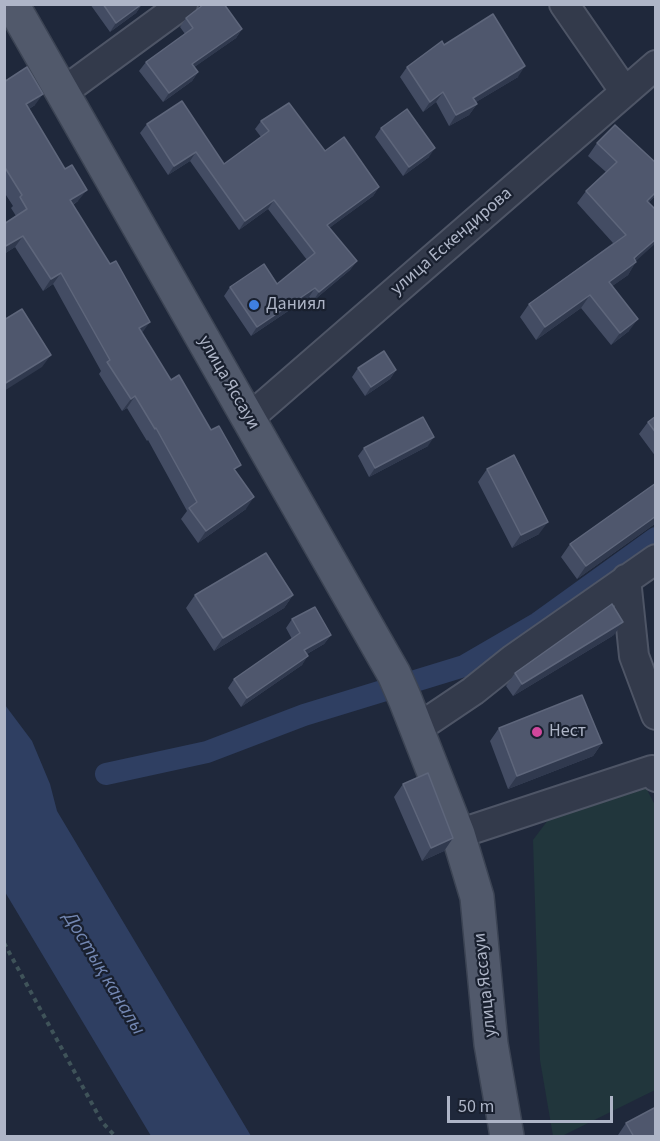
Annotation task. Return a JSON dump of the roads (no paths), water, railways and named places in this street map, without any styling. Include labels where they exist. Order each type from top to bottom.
[{"type":"main road","name":"улица Яссауи","points":[[12,4],[400,686],[458,834],[477,897],[491,1044],[507,1137]]},
{"type":"street","points":[[63,92],[183,4]]},
{"type":"street","points":[[564,4],[625,92]]},
{"type":"street","name":"улица Ескендирова","points":[[248,419],[656,65]]},
{"type":"street","points":[[418,728],[656,559]]},
{"type":"street","points":[[627,579],[634,656],[656,715]]},
{"type":"street","points":[[458,834],[655,772]]},
{"type":"water","name":"Достық каналы","points":[[5,705],[32,741],[50,784],[57,811],[251,1136],[151,1136],[5,892]]},
{"type":"waterway","points":[[106,774],[207,752],[304,715],[464,666],[538,623],[656,538]]},
{"type":"place","name":"Даниял","points":[[254,305]]},
{"type":"place","name":"Нест","points":[[537,732]]}]
